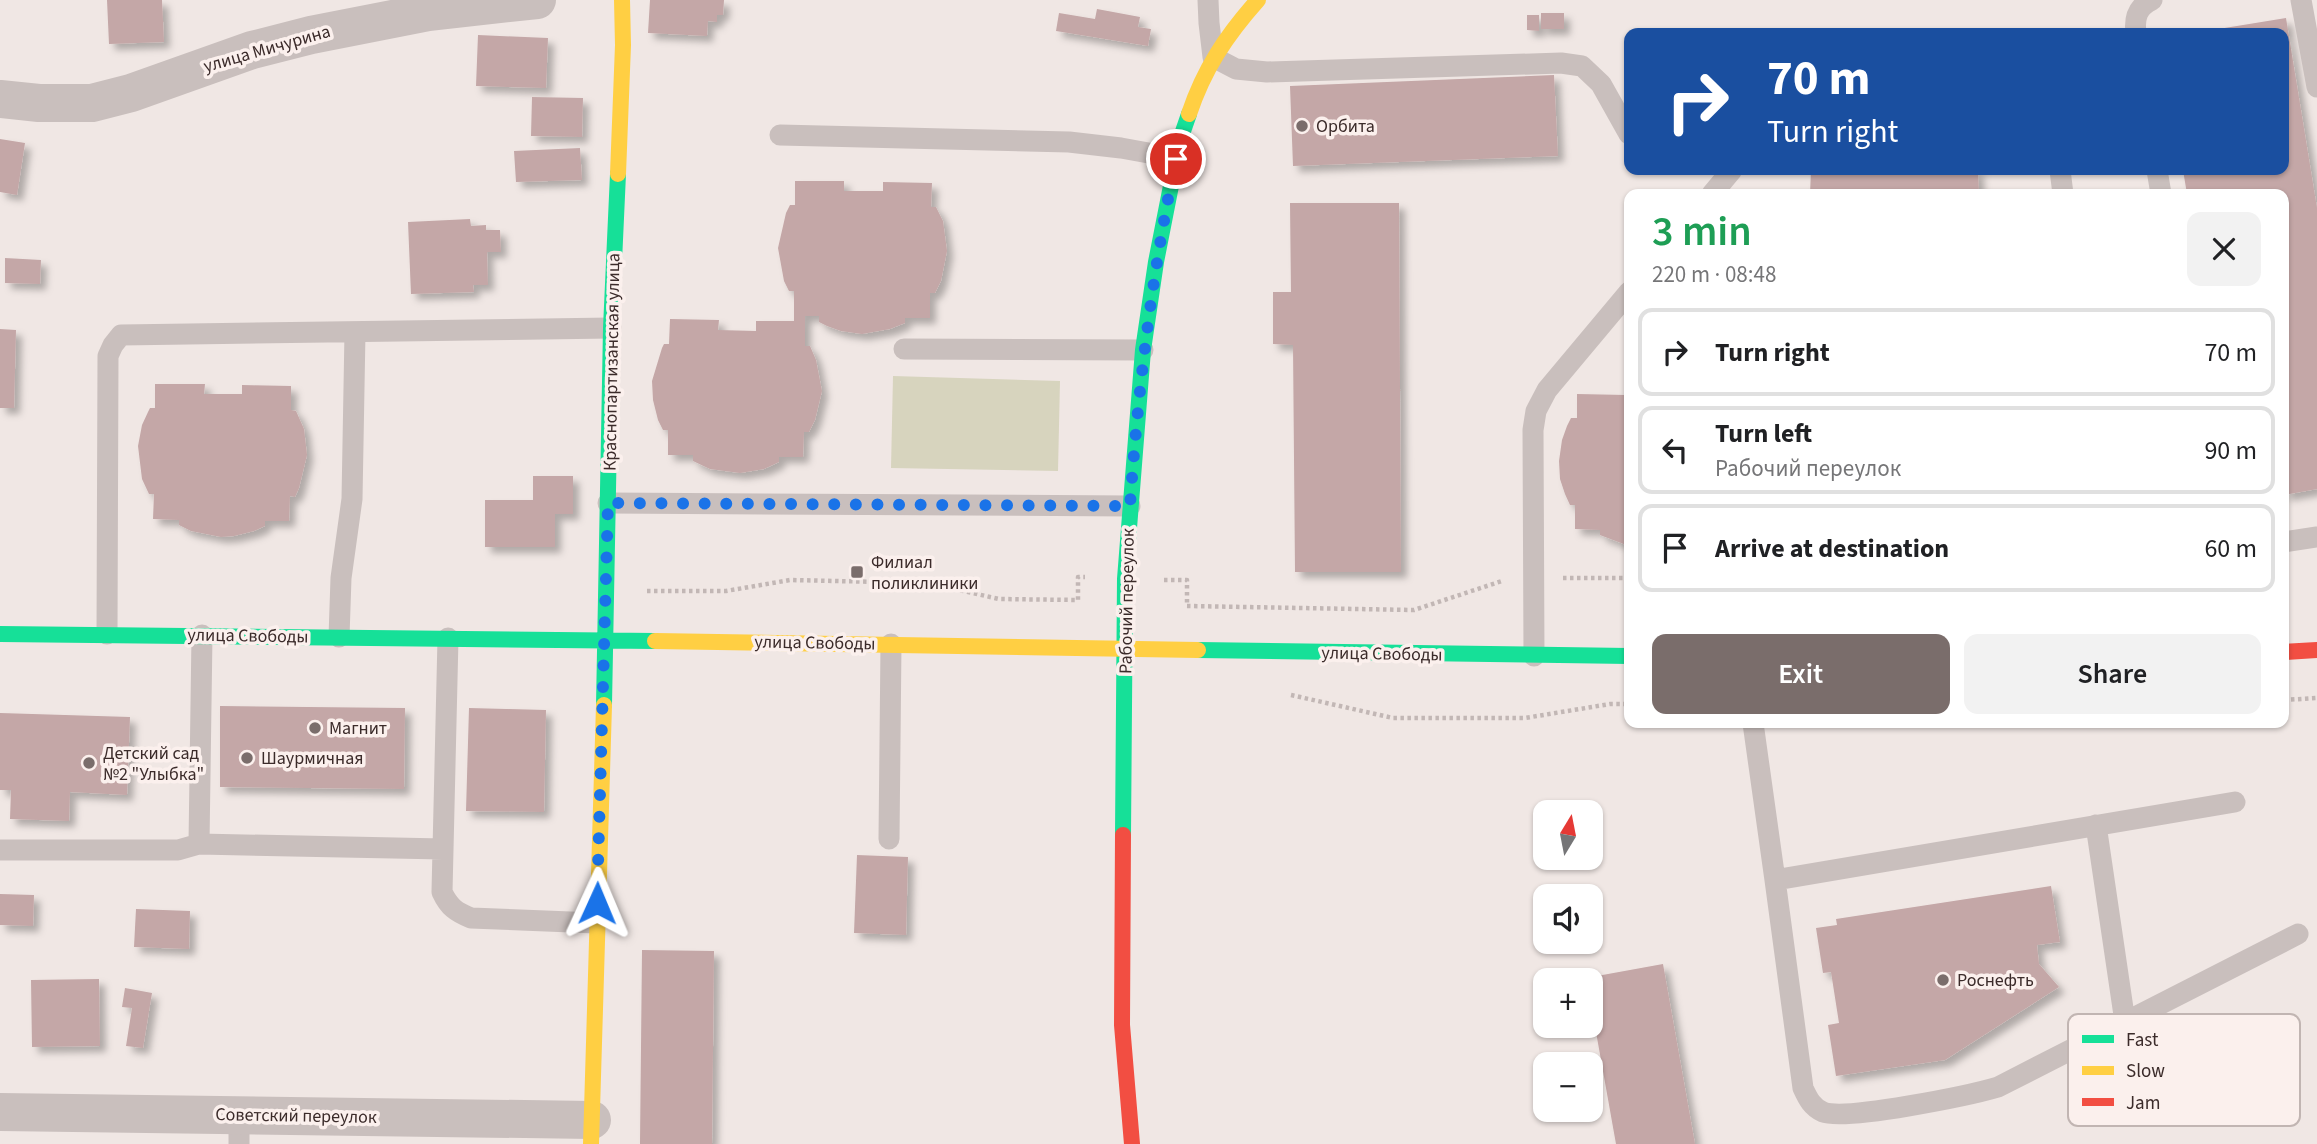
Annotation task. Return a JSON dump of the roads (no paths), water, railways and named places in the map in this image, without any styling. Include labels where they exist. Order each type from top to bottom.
[{"type":"street","name":"улица Мичурина","points":[[0,99],[39,103],[92,103],[131,93],[253,50],[311,35],[428,12],[537,0]]},
{"type":"street","name":"Краснопартизанская улица","points":[[591,1132],[622,0]]},
{"type":"street","name":"Рабочий переулок","points":[[1132,1144],[1122,1025],[1125,579],[1143,349],[1176,159],[1196,92],[1213,57],[1258,0]]},
{"type":"street","name":"улица Свободы","points":[[0,634],[606,640],[1624,656]]},
{"type":"street","points":[[2289,652],[2317,650]]},
{"type":"street","name":"Советский переулок","points":[[0,1112],[239,1130],[591,1132]]},
{"type":"lane","points":[[1208,0],[1213,57],[1236,69],[1267,72],[1562,63],[1583,66],[1601,85],[1624,125]]},
{"type":"lane","points":[[2135,28],[2134,21],[2142,5],[2152,0]]},
{"type":"lane","points":[[2301,0],[2317,87]]},
{"type":"lane","points":[[780,135],[1069,142],[1108,145],[1176,159]]},
{"type":"lane","points":[[1716,189],[1728,175]]},
{"type":"lane","points":[[1534,656],[1532,430],[1536,411],[1547,390],[1624,298]]},
{"type":"lane","points":[[107,634],[108,356],[121,335],[611,328]]},
{"type":"lane","points":[[339,637],[341,578],[352,499],[355,332]]},
{"type":"lane","points":[[904,349],[1143,349]]},
{"type":"lane","points":[[608,503],[1130,506]]},
{"type":"lane","points":[[2289,541],[2317,537]]},
{"type":"lane","points":[[199,844],[202,635]]},
{"type":"lane","points":[[448,638],[442,892],[448,905],[457,913],[471,918],[597,923]]},
{"type":"lane","points":[[889,839],[891,644]]},
{"type":"lane","points":[[1753,728],[1803,1088],[1810,1103],[1824,1113],[1847,1115],[1973,1094],[1998,1087],[2068,1051]]},
{"type":"lane","points":[[1775,880],[2235,802]]},
{"type":"lane","points":[[2096,825],[2118,914],[2124,1014]]},
{"type":"lane","points":[[0,850],[178,850],[199,844],[443,849]]},
{"type":"lane","points":[[2141,1014],[2298,934]]},
{"type":"place","name":"Орбита","points":[[1302,126]]},
{"type":"place","name":"Филиал поликлиники","points":[[857,572]]},
{"type":"place","name":"Магнит","points":[[315,728]]},
{"type":"place","name":"Шаурмичная","points":[[247,758]]},
{"type":"place","name":"Детский сад №2 \"Улыбка\"","points":[[89,763]]},
{"type":"place","name":"Роснефть","points":[[1943,980]]}]
